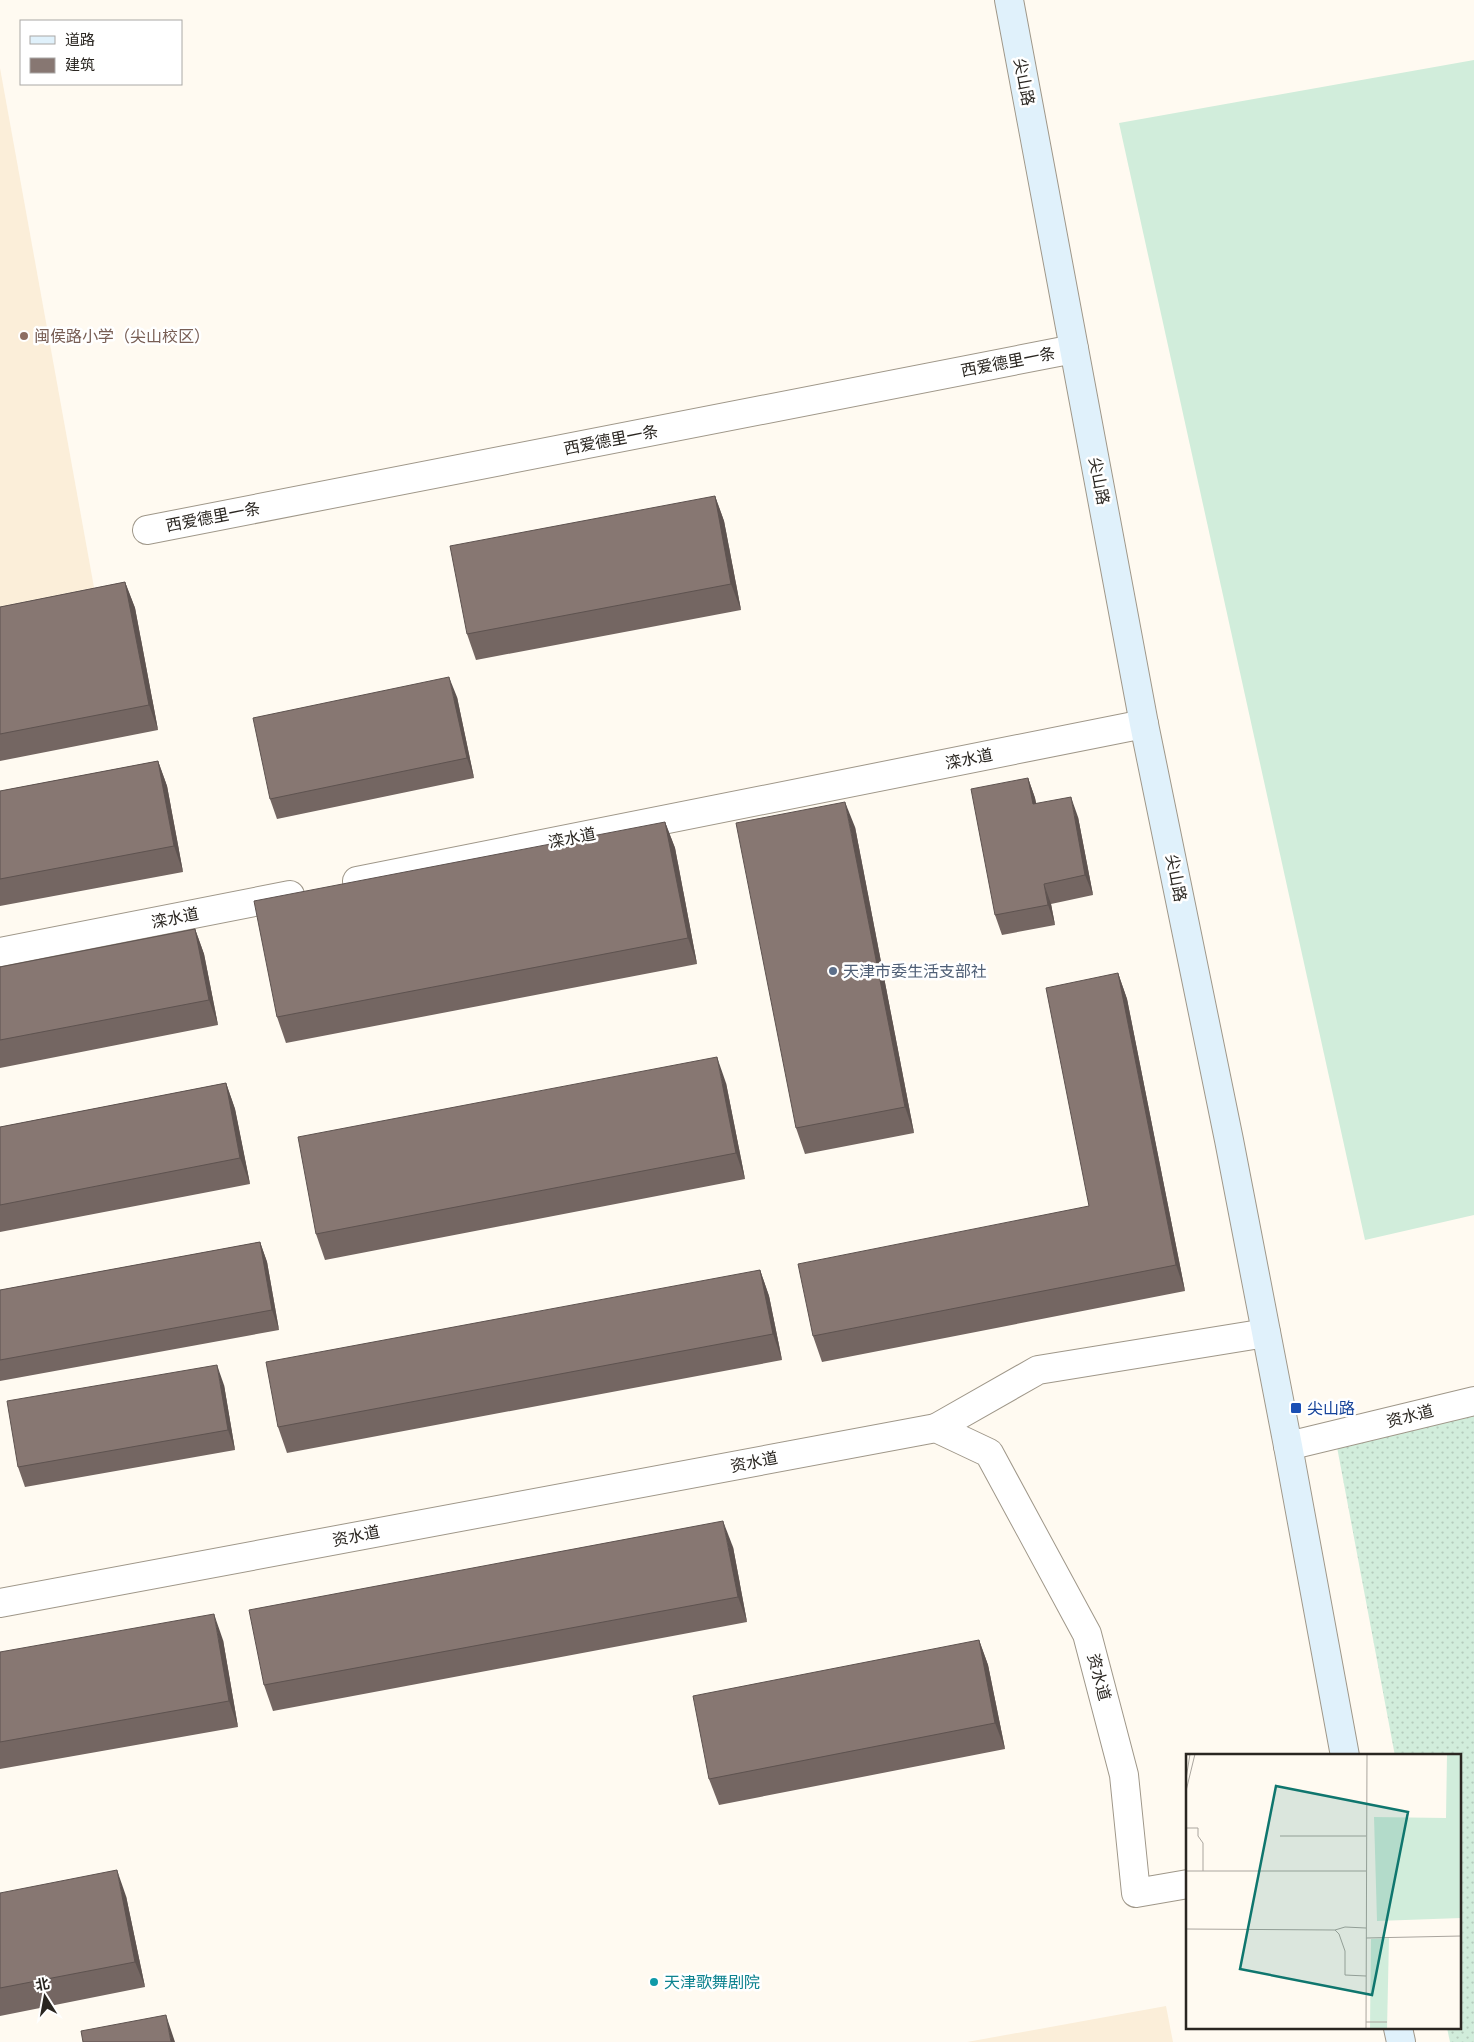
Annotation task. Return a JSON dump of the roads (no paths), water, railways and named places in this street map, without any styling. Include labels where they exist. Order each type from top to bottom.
[{"type":"main road","name":"尖山路","points":[[1009,0],[1144,724],[1266,1333],[1345,1754]]},
{"type":"street","name":"西爱德里一条","points":[[148,530],[1074,349]]},
{"type":"street","name":"滦水道","points":[[0,952],[1144,724]]},
{"type":"street","points":[[936,1428],[1038,1370],[1266,1333]]},
{"type":"street","name":"资水道","points":[[1288,1446],[1474,1401]]},
{"type":"street","name":"资水道","points":[[0,1603],[936,1428],[989,1453],[1087,1634],[1124,1774],[1136,1893],[1186,1884]]},
{"type":"place","name":"闽侯路小学（尖山校区）","points":[[24,336]]},
{"type":"place","name":"天津市委生活支部社","points":[[833,971]]},
{"type":"place","name":"尖山路","points":[[1296,1408]]},
{"type":"place","name":"天津歌舞剧院","points":[[654,1982]]}]
